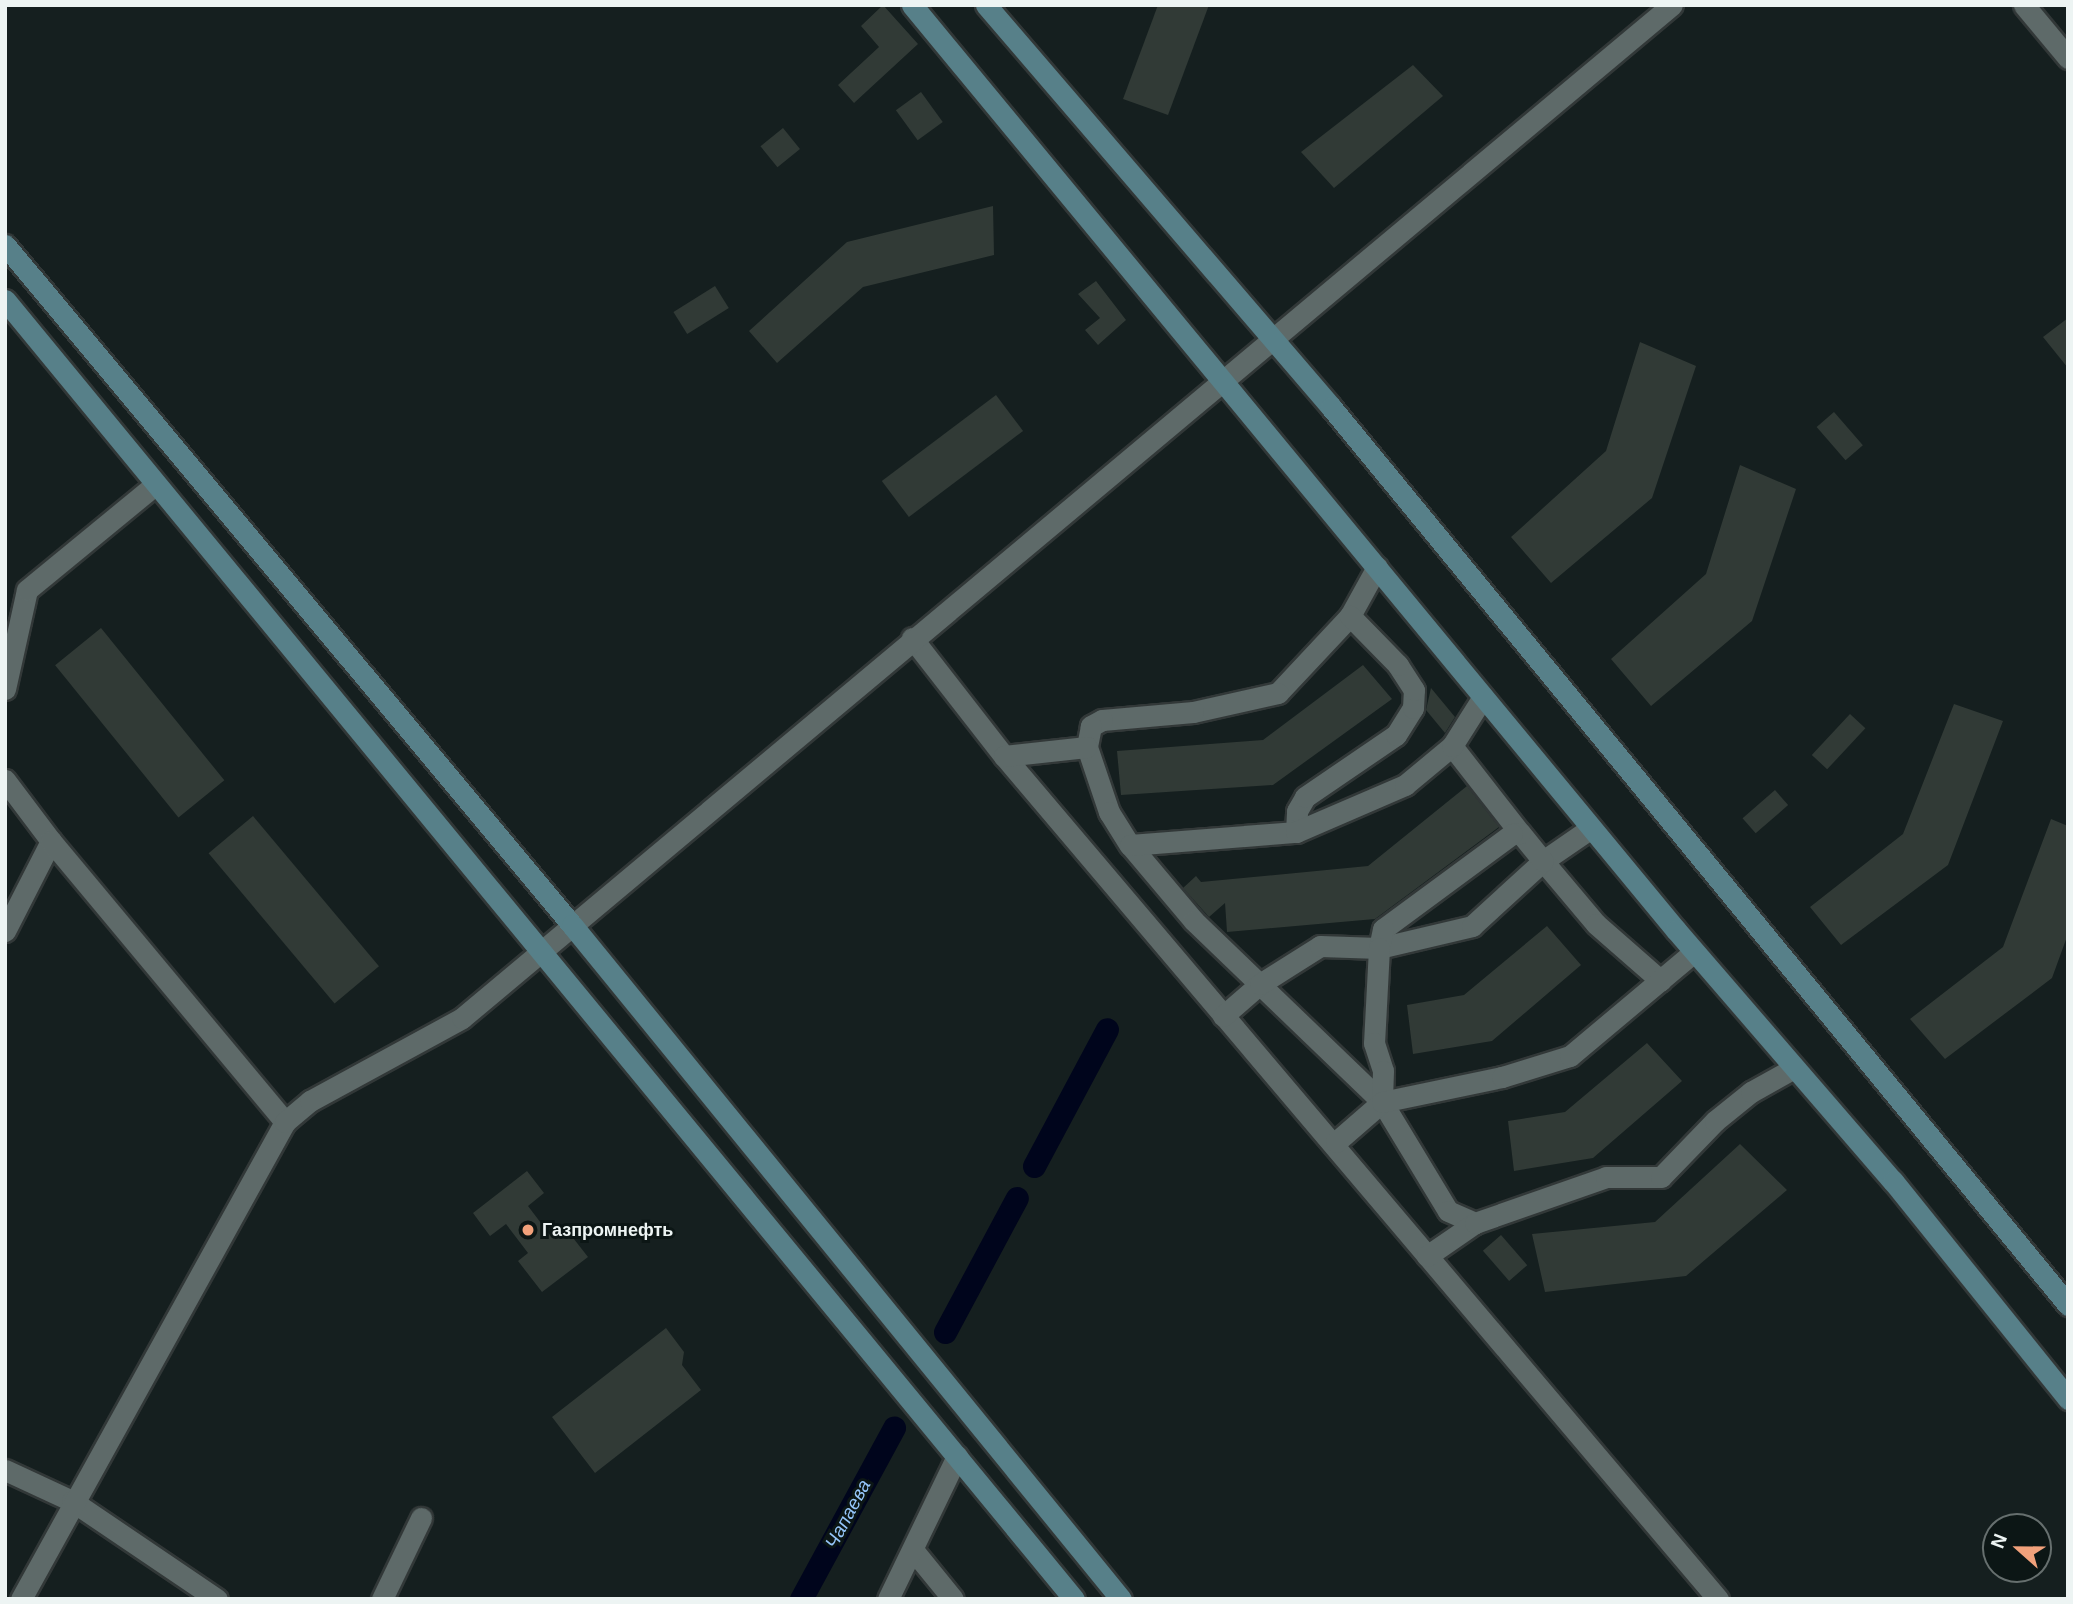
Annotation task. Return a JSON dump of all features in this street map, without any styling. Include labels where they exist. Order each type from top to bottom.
[{"type":"street","points":[[912,5],[1591,828],[1893,1181],[2068,1399]]},
{"type":"street","points":[[986,5],[1272,341],[2068,1305]]},
{"type":"street","points":[[22,1599],[72,1501],[285,1122],[310,1101],[462,1018],[912,638],[1223,384],[1672,5]]},
{"type":"street","points":[[2024,5],[2068,58]]},
{"type":"street","points":[[5,246],[572,925],[1121,1599]]},
{"type":"street","points":[[5,300],[1074,1599]]},
{"type":"street","points":[[142,467],[167,443]]},
{"type":"street","points":[[5,689],[27,590],[155,485]]},
{"type":"street","points":[[1377,567],[1350,616],[1278,693],[1193,712],[1102,720],[1091,726],[1087,747],[1110,812],[1130,845],[1194,921],[1382,1102],[1448,1211],[1475,1223]]},
{"type":"street","points":[[1296,832],[1297,811],[1306,797],[1396,735],[1413,708],[1414,690],[1403,673],[1350,616]]},
{"type":"street","points":[[912,638],[1004,756],[1223,1016],[1336,1142],[1427,1255],[1718,1599]]},
{"type":"street","points":[[1130,845],[1296,832],[1405,785],[1452,746],[1483,697]]},
{"type":"street","points":[[1452,746],[1596,924],[1661,981]]},
{"type":"street","points":[[1004,756],[1087,747]]},
{"type":"street","points":[[5,780],[51,841],[285,1122]]},
{"type":"street","points":[[1223,1016],[1260,984],[1320,946],[1379,948],[1472,926],[1543,861],[1591,828]]},
{"type":"street","points":[[1382,1102],[1383,1071],[1374,1043],[1379,948],[1383,929],[1512,834],[1520,833]]},
{"type":"street","points":[[5,931],[51,841]]},
{"type":"street","points":[[1336,1142],[1382,1102],[1502,1077],[1570,1056],[1695,952]]},
{"type":"street","points":[[1427,1255],[1475,1223],[1606,1177],[1661,1177],[1715,1121],[1751,1092],[1794,1068]]},
{"type":"street","points":[[887,1599],[957,1456]]},
{"type":"street","points":[[5,1470],[72,1501],[217,1599]]},
{"type":"street","points":[[382,1599],[421,1518]]},
{"type":"street","points":[[913,1550],[953,1599]]},
{"type":"building","points":[[883,5],[918,44],[854,103],[838,85],[879,47],[861,26]]},
{"type":"building","points":[[1158,5],[1209,5],[1168,115],[1123,99]]},
{"type":"building","points":[[1413,65],[1443,96],[1334,188],[1301,152]]},
{"type":"building","points":[[921,92],[943,122],[918,140],[896,110]]},
{"type":"building","points":[[783,128],[800,149],[777,167],[760,146]]},
{"type":"building","points":[[993,206],[994,255],[863,287],[777,363],[749,331],[847,242]]},
{"type":"building","points":[[1096,281],[1126,320],[1098,345],[1085,330],[1100,318],[1078,294]]},
{"type":"building","points":[[715,286],[729,308],[687,334],[673,312]]},
{"type":"building","points":[[2068,318],[2068,368],[2043,337]]},
{"type":"building","points":[[1640,342],[1696,366],[1652,498],[1551,583],[1511,537],[1606,451]]},
{"type":"building","points":[[996,395],[1023,431],[909,517],[882,481]]},
{"type":"building","points":[[1834,412],[1863,445],[1846,460],[1817,427]]},
{"type":"building","points":[[1740,465],[1796,489],[1752,621],[1651,706],[1611,659],[1706,574]]},
{"type":"building","points":[[101,628],[224,780],[178,817],[55,665]]},
{"type":"building","points":[[1363,665],[1392,699],[1273,785],[1121,795],[1117,751],[1263,740]]},
{"type":"building","points":[[1431,688],[1455,717],[1445,733],[1426,710]]},
{"type":"building","points":[[1954,704],[2003,721],[1948,865],[1841,945],[1810,907],[1903,834]]},
{"type":"building","points":[[1850,714],[1865,728],[1827,769],[1812,755]]},
{"type":"building","points":[[1467,786],[1499,827],[1375,919],[1227,932],[1225,903],[1209,917],[1183,888],[1196,876],[1201,882],[1368,866]]},
{"type":"building","points":[[1775,790],[1788,805],[1756,833],[1743,818]]},
{"type":"building","points":[[253,816],[379,966],[335,1003],[209,853]]},
{"type":"building","points":[[2051,819],[2068,826],[2068,934],[2052,978],[1945,1059],[1910,1019],[2003,947]]},
{"type":"building","points":[[1547,926],[1581,965],[1492,1041],[1413,1054],[1407,1005],[1464,995]]},
{"type":"building","points":[[1647,1043],[1682,1081],[1593,1158],[1514,1171],[1508,1121],[1565,1112]]},
{"type":"building","points":[[1740,1144],[1787,1190],[1686,1276],[1545,1292],[1532,1234],[1655,1222]]},
{"type":"building","name":"Газпромнефть","points":[[527,1171],[544,1193],[528,1206],[550,1235],[563,1225],[588,1257],[542,1292],[518,1261],[528,1253],[506,1224],[490,1236],[473,1213]]},
{"type":"building","points":[[1501,1235],[1527,1265],[1509,1281],[1483,1251]]},
{"type":"building","points":[[666,1328],[684,1352],[682,1365],[701,1390],[595,1473],[552,1417]]},
{"type":"waterway","name":"Чапаева","points":[[1034,1166],[1107,1029]]},
{"type":"waterway","name":"Чапаева","points":[[945,1332],[1017,1198]]},
{"type":"waterway","name":"Чапаева","points":[[801,1599],[894,1428]]},
{"type":"place","name":"Газпромнефть","points":[[528,1230]]}]
